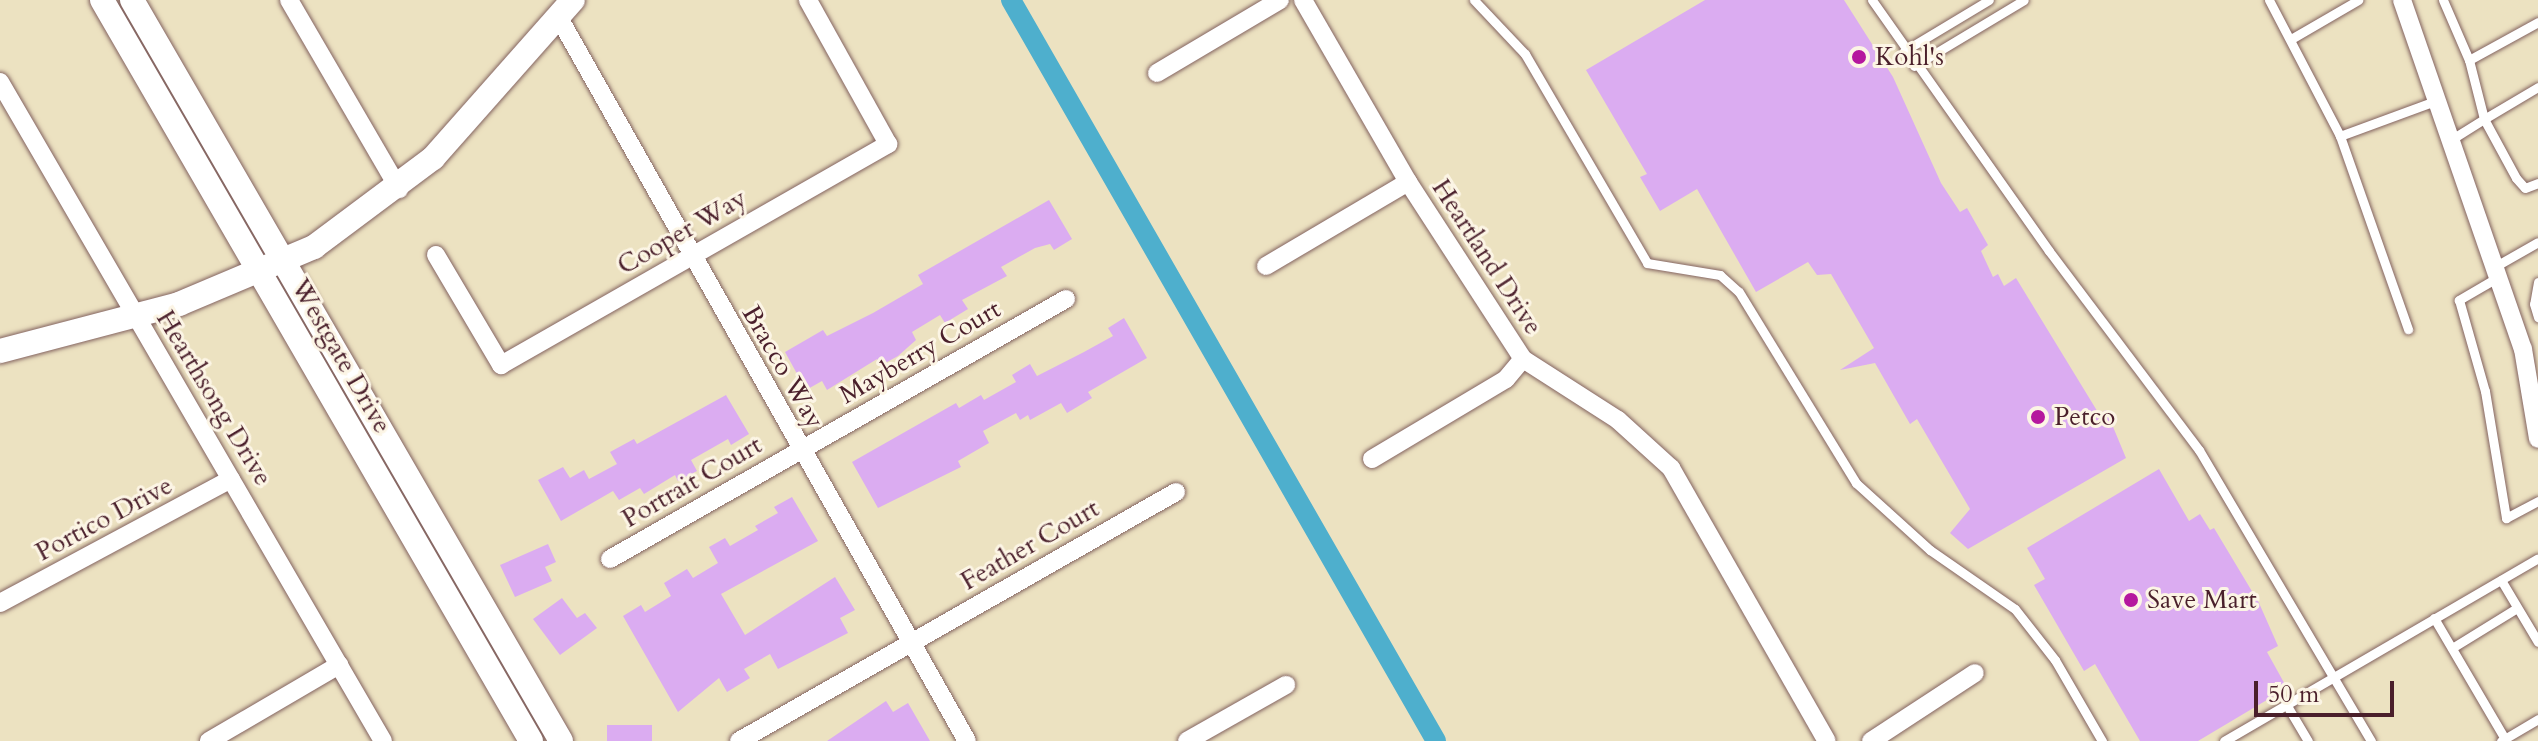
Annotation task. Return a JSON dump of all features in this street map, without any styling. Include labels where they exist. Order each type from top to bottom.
[{"type":"street","name":"Westgate Drive","points":[[102,0],[531,741]]},
{"type":"street","name":"Westgate Drive","points":[[132,0],[561,741]]},
{"type":"street","points":[[289,0],[399,189]]},
{"type":"street","name":"Cooper Way","points":[[436,255],[501,365],[888,144],[808,0]]},
{"type":"street","points":[[1157,73],[1280,0]]},
{"type":"street","name":"Heartland Drive","points":[[1303,0],[1408,182],[1523,359],[1618,420],[1671,468],[1827,741]]},
{"type":"street","points":[[2402,0],[2453,138],[2523,349],[2535,404],[2538,439]]},
{"type":"street","points":[[0,351],[135,317],[285,264],[399,189],[467,125],[566,8]]},
{"type":"street","name":"Bracco Way","points":[[566,8],[691,257],[967,741]]},
{"type":"street","name":"Hearthsong Drive","points":[[0,82],[383,741]]},
{"type":"street","points":[[1266,266],[1408,182]]},
{"type":"street","name":"Mayberry Court","points":[[801,450],[1066,299]]},
{"type":"street","points":[[1372,459],[1506,379],[1523,359]]},
{"type":"street","name":"Portrait Court","points":[[610,559],[801,450]]},
{"type":"street","name":"Portico Drive","points":[[0,603],[231,479]]},
{"type":"street","name":"Feather Court","points":[[739,741],[1176,492]]},
{"type":"street","points":[[209,741],[339,665]]},
{"type":"street","points":[[1871,741],[1975,673]]},
{"type":"street","points":[[1187,741],[1286,685]]},
{"type":"lane","points":[[1474,0],[1525,54],[1647,263],[1720,275],[1739,292],[1856,483],[1930,550],[2015,609],[2055,660],[2102,741]]},
{"type":"lane","points":[[1872,0],[1914,66],[2199,450],[2371,741]]},
{"type":"lane","points":[[1904,51],[1989,0]]},
{"type":"lane","points":[[1914,66],[2024,0]]},
{"type":"lane","points":[[2269,0],[2340,136],[2408,329]]},
{"type":"lane","points":[[2291,39],[2358,0]]},
{"type":"lane","points":[[2443,0],[2469,60],[2484,119],[2516,178],[2525,188],[2538,183]]},
{"type":"lane","points":[[2469,60],[2538,22]]},
{"type":"lane","points":[[2453,138],[2537,89]]},
{"type":"lane","points":[[2340,136],[2439,99]]},
{"type":"lane","points":[[2538,242],[2459,300],[2485,391],[2506,518],[2538,501]]},
{"type":"lane","points":[[2538,282],[2534,304],[2538,317]]},
{"type":"lane","points":[[2224,741],[2538,558]]},
{"type":"lane","points":[[2501,580],[2538,642]]},
{"type":"lane","points":[[2452,648],[2517,608]]},
{"type":"lane","points":[[2434,618],[2503,740],[2538,719]]},
{"type":"lane","points":[[2286,704],[2308,741]]},
{"type":"building","points":[[1705,0],[1844,0],[1893,77],[1941,183],[1960,212],[1967,208],[1988,245],[1981,251],[1993,277],[1998,274],[2004,286],[2016,278],[2099,414],[2106,410],[2126,458],[1968,549],[1950,533],[1970,509],[1917,419],[1910,424],[1875,363],[1840,370],[1874,348],[1831,274],[1817,275],[1808,262],[1756,292],[1697,189],[1660,211],[1640,177],[1647,174],[1586,70]]},
{"type":"building","points":[[1049,200],[1072,239],[1054,250],[1050,244],[1035,248],[1001,267],[1007,276],[962,300],[968,309],[945,323],[940,315],[912,332],[916,340],[898,356],[880,366],[877,359],[827,390],[822,381],[806,390],[785,352],[823,330],[827,336],[873,313],[923,284],[918,275]]},
{"type":"building","points":[[1124,318],[1147,358],[1088,392],[1092,398],[1067,413],[1061,403],[1030,420],[1028,415],[1020,420],[1016,413],[983,431],[989,443],[958,461],[961,467],[878,508],[852,462],[956,403],[959,408],[981,395],[984,400],[1016,382],[1012,375],[1030,364],[1037,376],[1084,352],[1113,336],[1108,328]]},
{"type":"building","points":[[726,395],[749,434],[731,445],[728,439],[691,460],[697,471],[678,481],[675,475],[644,494],[640,488],[619,500],[613,491],[561,521],[538,480],[563,467],[570,478],[584,470],[589,479],[617,464],[610,452],[634,439],[637,444]]},
{"type":"building","points":[[2159,469],[2189,521],[2200,514],[2210,530],[2214,528],[2259,603],[2278,646],[2267,652],[2287,688],[2198,741],[2140,741],[2095,664],[2084,671],[2034,585],[2045,579],[2027,548]]},
{"type":"building","points":[[792,497],[818,541],[721,594],[745,635],[835,577],[855,610],[840,618],[848,633],[778,669],[770,654],[744,669],[750,678],[727,692],[719,678],[678,712],[623,616],[641,605],[645,612],[671,596],[664,583],[687,569],[693,578],[718,563],[709,547],[725,538],[730,546],[758,530],[755,526],[778,513],[774,507]]},
{"type":"building","points":[[548,544],[556,562],[545,567],[552,581],[515,597],[500,565]]},
{"type":"building","points":[[562,598],[577,618],[585,613],[597,628],[560,655],[533,619]]},
{"type":"building","points":[[886,701],[893,712],[908,703],[930,741],[827,741]]},
{"type":"building","points":[[607,725],[652,725],[652,741],[607,741]]},
{"type":"waterway","points":[[1011,0],[1436,741]]},
{"type":"place","name":"Kohl's","points":[[1859,57]]},
{"type":"place","name":"Petco","points":[[2038,417]]},
{"type":"place","name":"Save Mart","points":[[2131,600]]}]
